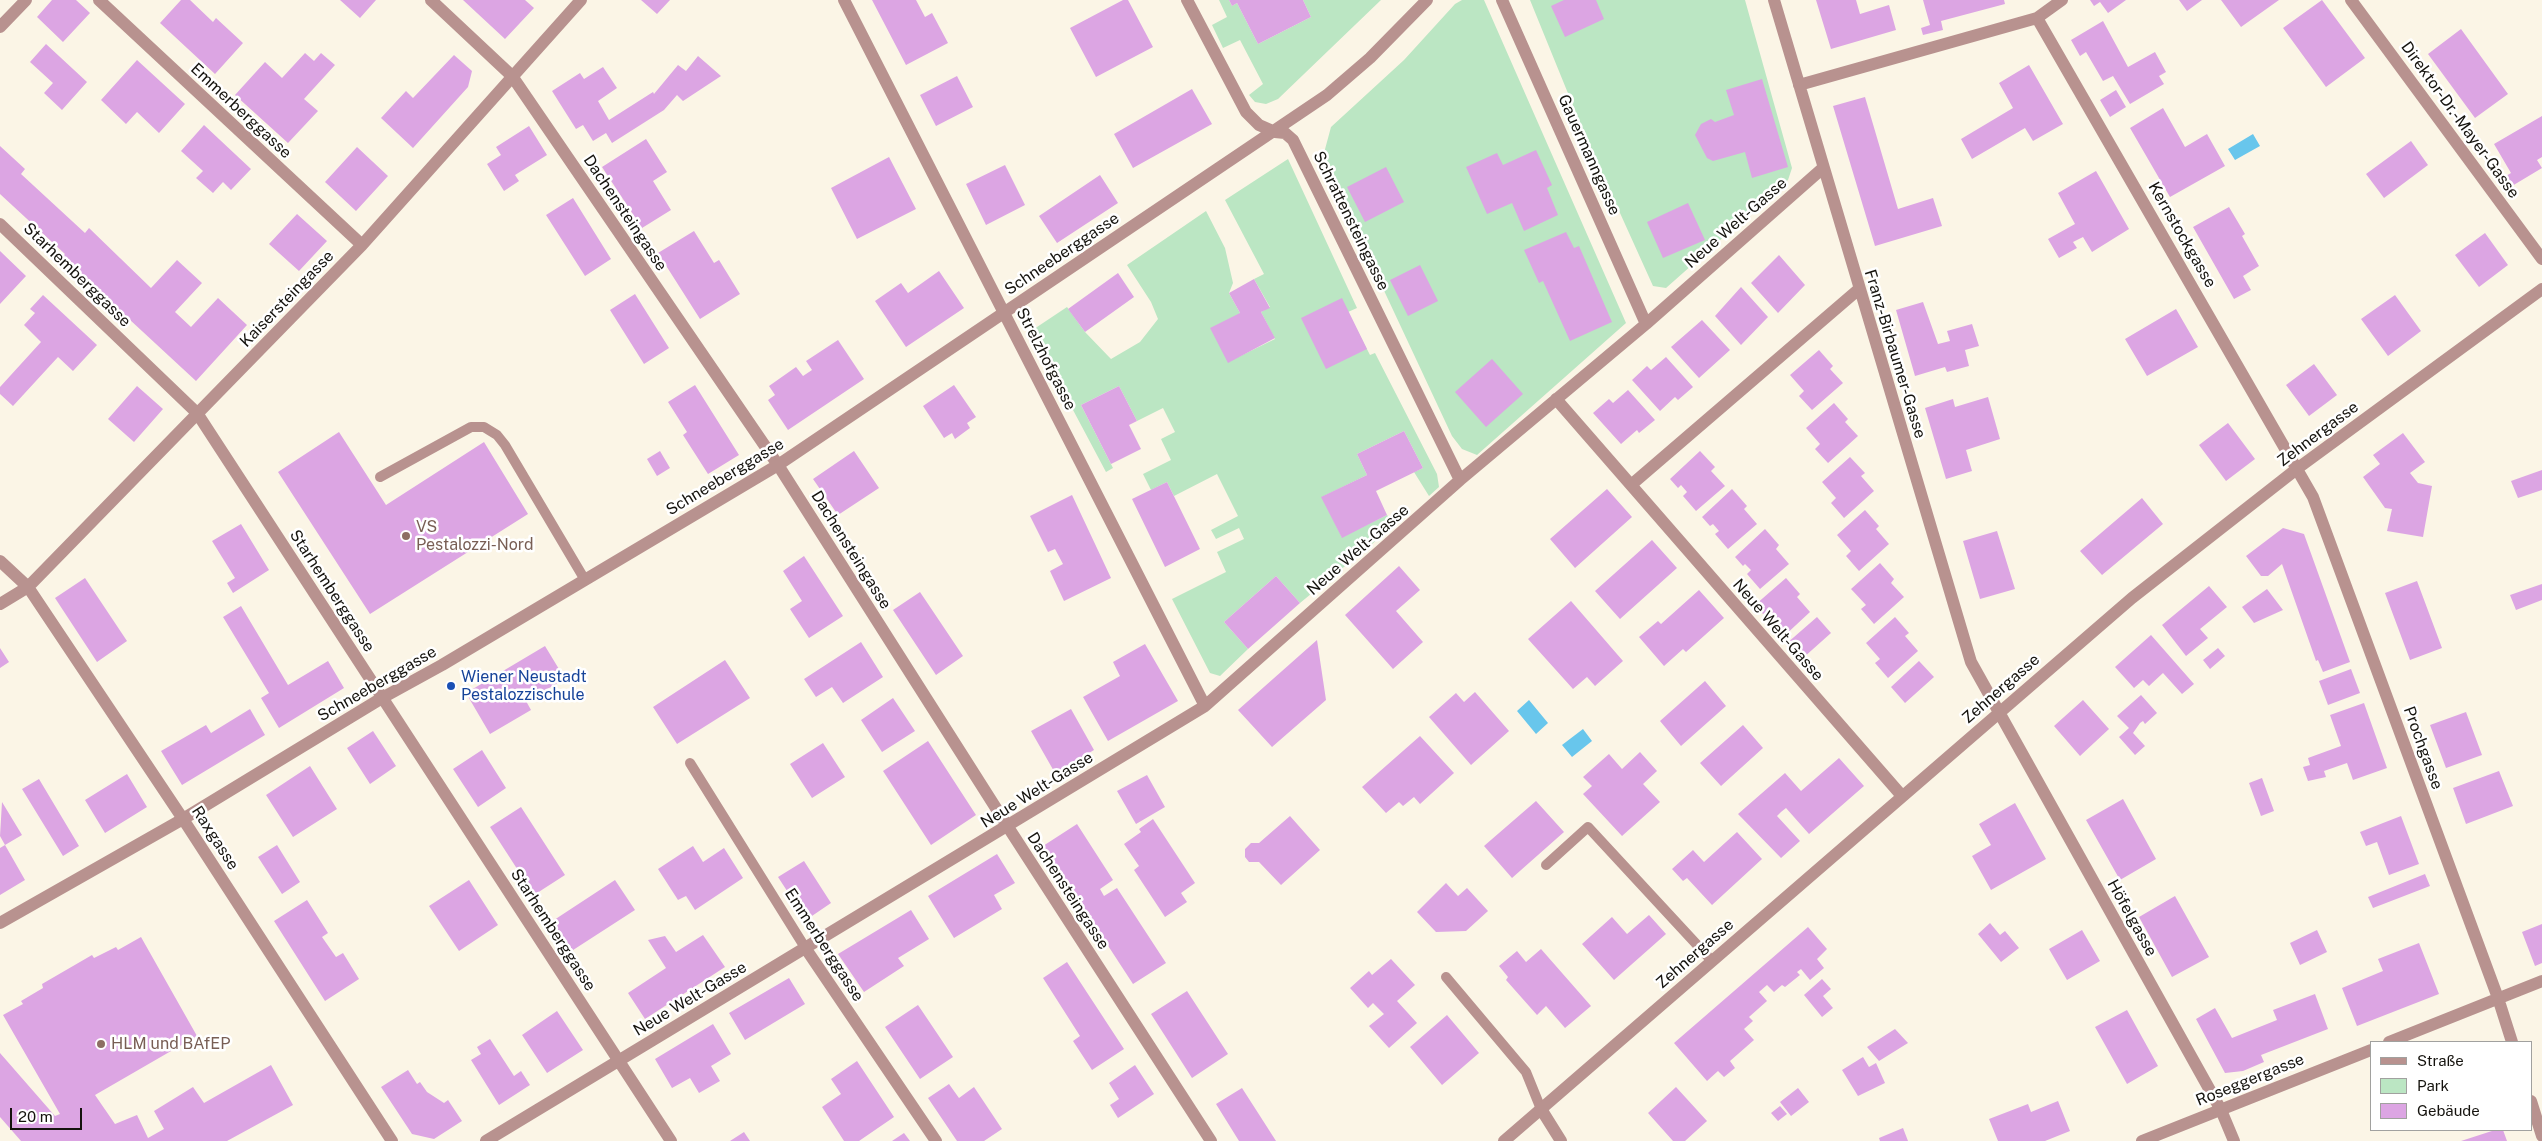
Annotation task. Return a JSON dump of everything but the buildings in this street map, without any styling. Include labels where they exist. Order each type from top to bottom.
[{"type":"street","points":[[0,26],[26,0]]},
{"type":"street","name":"Emmerberggasse","points":[[99,0],[362,245]]},
{"type":"street","name":"Dachensteingasse","points":[[432,0],[512,76],[778,465],[1008,827],[1211,1141]]},
{"type":"street","name":"Kaisersteingasse","points":[[0,604],[28,587],[362,245],[581,0]]},
{"type":"street","name":"Strelzhofgasse","points":[[844,0],[1205,706]]},
{"type":"street","name":"Schrattensteingasse","points":[[1187,0],[1246,112],[1259,125],[1275,132],[1285,133],[1293,140],[1460,480]]},
{"type":"street","name":"Schneeberggasse","points":[[0,923],[183,819],[382,698],[778,465],[1275,132],[1327,95],[1370,58],[1427,0]]},
{"type":"street","name":"Gauermanngasse","points":[[1502,0],[1646,324]]},
{"type":"street","name":"Franz-Birbaumer-Gasse","points":[[1774,0],[1858,289],[1971,662],[1998,712]]},
{"type":"street","points":[[1799,85],[2037,18],[2062,0]]},
{"type":"street","name":"Direktor-Dr.-Mayer-Gasse","points":[[2351,0],[2542,259]]},
{"type":"street","name":"Kernstockgasse","points":[[2037,18],[2298,468]]},
{"type":"street","name":"Neue Welt-Gasse","points":[[486,1141],[1008,827],[1205,706],[1460,480],[1646,324],[1823,168]]},
{"type":"street","name":"Starhemberggasse","points":[[0,224],[197,413],[671,1141]]},
{"type":"street","points":[[1631,485],[1858,289]]},
{"type":"street","name":"Zehnergasse","points":[[1504,1141],[2132,598],[2298,468],[2542,289]]},
{"type":"street","name":"Neue Welt-Gasse","points":[[1556,399],[1902,796]]},
{"type":"street","name":"Prochgasse","points":[[2298,468],[2317,507],[2498,998],[2512,1041]]},
{"type":"street","name":"Raxgasse","points":[[0,561],[28,587],[183,819],[392,1141]]},
{"type":"street","name":"Höfelgasse","points":[[1998,712],[2221,1110],[2234,1141]]},
{"type":"street","name":"Emmerberggasse","points":[[806,948],[936,1141]]},
{"type":"street","points":[[2391,1041],[2542,981]]},
{"type":"street","name":"Roseggergasse","points":[[2142,1141],[2370,1050]]},
{"type":"street","points":[[2532,1104],[2542,1136]]},
{"type":"street","points":[[1541,1108],[1561,1141]]},
{"type":"lane","points":[[380,477],[471,428],[484,427],[497,435],[505,445],[585,580]]},
{"type":"lane","name":"Emmerberggasse","points":[[690,763],[806,948]]},
{"type":"lane","points":[[1546,865],[1588,826],[1712,961]]},
{"type":"lane","points":[[1446,976],[1526,1072],[1541,1108]]},
{"type":"green space","points":[[1219,0],[1229,0],[1232,6],[1237,3],[1258,44],[1311,17],[1303,0],[1381,0],[1278,99],[1266,104],[1255,102],[1249,95],[1263,84],[1240,40],[1223,48],[1212,25],[1227,17]]},
{"type":"green space","points":[[1462,0],[1484,0],[1626,323],[1477,455],[1462,449],[1452,436],[1329,173],[1324,153],[1331,127],[1404,60],[1455,4]]},
{"type":"green space","points":[[1530,0],[1745,0],[1792,168],[1788,180],[1666,288],[1653,286],[1587,140]]},
{"type":"green space","points":[[1288,159],[1357,308],[1348,312],[1370,355],[1375,353],[1437,474],[1439,487],[1429,496],[1414,472],[1423,468],[1404,431],[1357,454],[1367,475],[1322,497],[1342,537],[1387,515],[1395,525],[1300,603],[1276,576],[1224,622],[1248,649],[1220,676],[1210,673],[1172,599],[1226,572],[1217,552],[1244,539],[1239,528],[1216,539],[1211,530],[1238,516],[1217,474],[1174,496],[1167,482],[1151,490],[1143,474],[1171,460],[1161,439],[1175,432],[1163,408],[1137,421],[1119,386],[1081,405],[1113,468],[1106,472],[1031,331],[1067,307],[1085,332],[1111,359],[1140,342],[1158,319],[1151,302],[1127,265],[1206,211],[1225,248],[1233,283],[1229,293],[1240,313],[1228,362],[1275,339],[1261,312],[1270,307],[1254,279],[1264,274],[1225,200]]},
{"type":"water","points":[[2253,134],[2260,146],[2235,160],[2228,149]]},
{"type":"water","points":[[1529,700],[1548,723],[1536,734],[1517,711]]},
{"type":"water","points":[[1583,729],[1592,741],[1572,757],[1562,745]]},
{"type":"place","name":"VS Pestalozzi-Nord","points":[[406,536]]},
{"type":"place","name":"Wiener Neustadt Pestalozzischule","points":[[451,686]]},
{"type":"place","name":"HLM und BAfEP","points":[[101,1044]]}]
